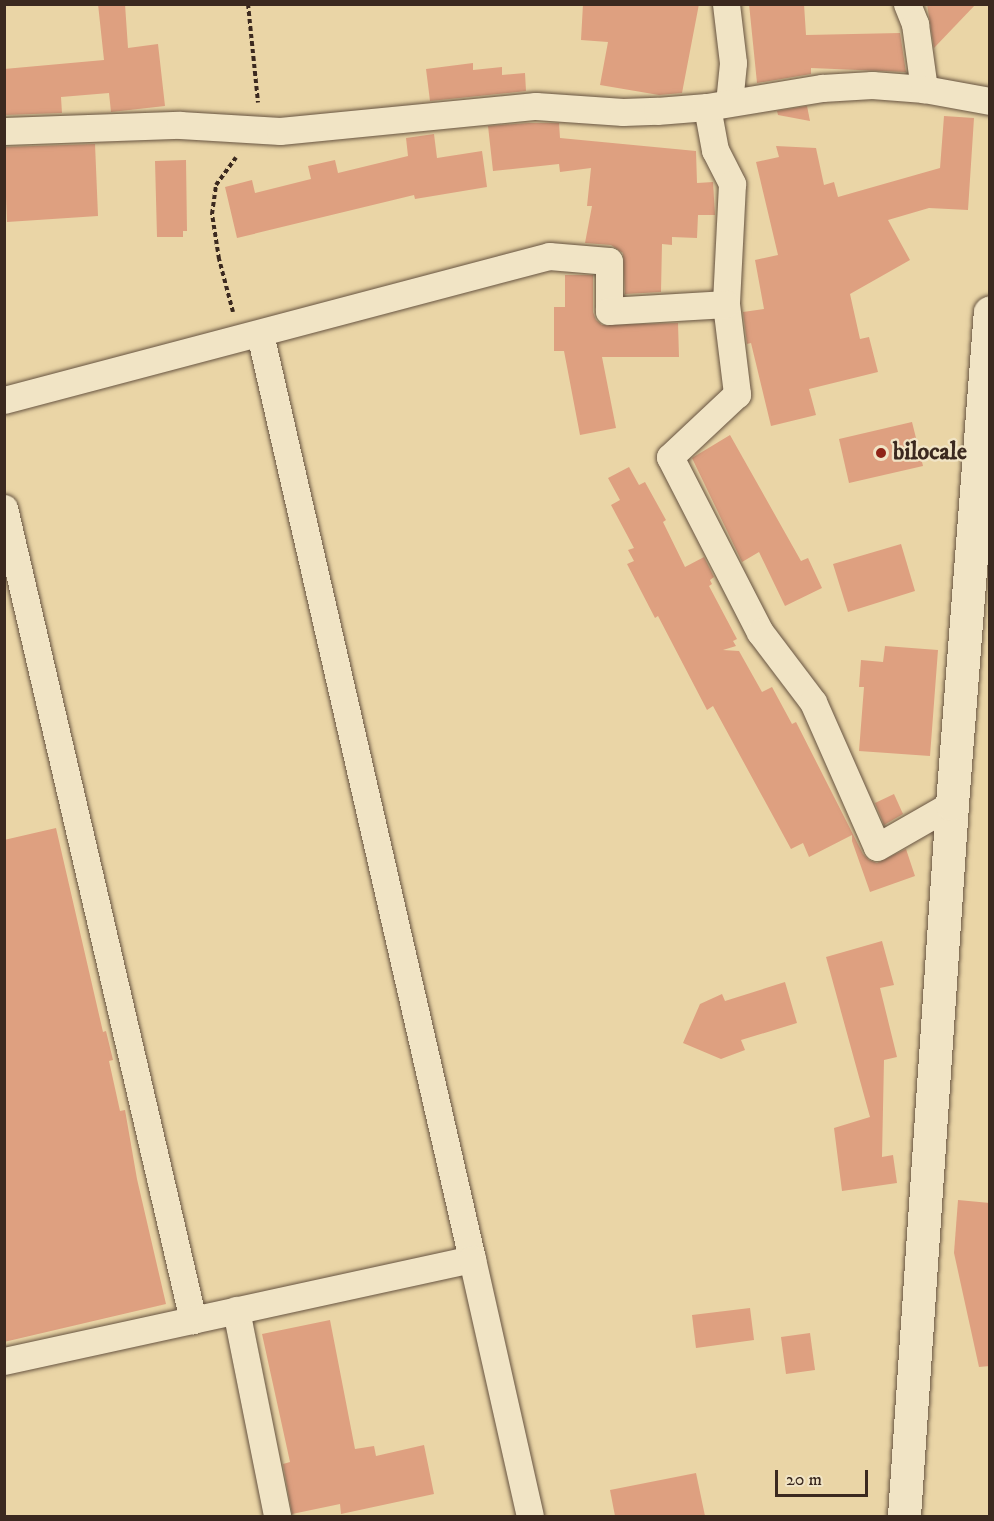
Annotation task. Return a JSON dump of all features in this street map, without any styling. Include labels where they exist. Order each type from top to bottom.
[{"type":"street","points":[[726,4],[733,63],[718,105],[715,150],[732,184],[726,304],[737,394],[670,457],[760,632],[813,702],[877,847],[952,804]]},
{"type":"street","points":[[907,4],[915,24],[924,89]]},
{"type":"street","points":[[4,130],[180,125],[280,131],[467,110],[536,106],[623,112],[718,105],[822,88],[872,85],[924,89],[990,102]]},
{"type":"street","points":[[4,400],[250,337],[549,256],[609,261],[609,311],[726,304]]},
{"type":"street","points":[[904,1516],[952,804],[990,312]]},
{"type":"street","points":[[250,337],[472,1259],[530,1516]]},
{"type":"street","points":[[4,508],[193,1320]]},
{"type":"street","points":[[4,1361],[472,1259]]},
{"type":"street","points":[[236,1310],[277,1516]]},
{"type":"path","points":[[248,4],[261,129],[247,142],[216,185],[212,214],[219,259],[250,337]]},
{"type":"building","points":[[98,4],[125,4],[128,48],[158,44],[165,106],[111,112],[109,93],[61,97],[62,113],[4,115],[4,69],[104,60]]},
{"type":"building","points":[[583,4],[699,4],[682,93],[659,95],[600,85],[608,42],[581,40]]},
{"type":"building","points":[[749,4],[804,4],[806,35],[900,33],[906,72],[811,68],[811,74],[757,83]]},
{"type":"building","points":[[927,4],[976,4],[934,48]]},
{"type":"building","points":[[473,63],[473,70],[502,67],[502,75],[525,73],[526,91],[430,101],[426,69]]},
{"type":"building","points":[[807,106],[810,121],[778,115],[777,111]]},
{"type":"building","points":[[944,116],[974,118],[968,210],[929,208],[888,220],[910,260],[850,294],[860,339],[869,337],[878,372],[809,389],[816,415],[771,426],[751,343],[747,344],[743,312],[764,309],[755,260],[778,255],[756,162],[779,157],[776,146],[816,148],[824,185],[834,182],[838,197],[940,168]]},
{"type":"building","points":[[559,123],[560,138],[696,151],[697,183],[713,182],[715,215],[698,215],[697,238],[672,237],[672,245],[662,244],[661,292],[625,294],[623,253],[611,245],[585,243],[592,206],[587,206],[591,168],[560,172],[559,164],[493,171],[488,126]]},
{"type":"building","points":[[434,134],[437,158],[482,151],[487,187],[415,199],[414,195],[237,238],[225,187],[252,180],[255,193],[311,179],[308,166],[335,160],[338,173],[408,156],[406,138]]},
{"type":"building","points":[[95,144],[98,216],[7,222],[4,147]]},
{"type":"building","points":[[186,160],[187,231],[183,231],[183,237],[157,237],[155,161]]},
{"type":"building","points":[[565,275],[593,275],[593,312],[596,320],[602,325],[678,323],[679,357],[602,357],[616,428],[580,435],[564,351],[554,351],[554,307],[565,307]]},
{"type":"building","name":"bilocale","points":[[912,422],[923,466],[849,483],[839,439]]},
{"type":"building","points":[[730,435],[801,561],[808,558],[822,588],[785,606],[759,552],[742,562],[692,458]]},
{"type":"building","points":[[629,467],[639,485],[645,482],[666,520],[663,522],[685,567],[704,557],[714,577],[710,580],[712,584],[709,586],[737,639],[733,641],[736,646],[723,650],[739,651],[762,692],[772,687],[792,724],[796,722],[863,854],[869,860],[877,863],[906,849],[915,876],[870,892],[852,841],[852,835],[809,857],[803,843],[791,849],[713,706],[707,710],[658,616],[655,618],[627,564],[634,561],[628,550],[634,548],[611,505],[620,500],[608,478]]},
{"type":"building","points":[[901,544],[915,591],[848,612],[833,564]]},
{"type":"building","points":[[885,646],[938,650],[930,756],[859,751],[864,687],[859,687],[861,660],[883,662]]},
{"type":"building","points":[[894,794],[903,814],[884,825],[875,803]]},
{"type":"building","points":[[56,828],[103,1032],[106,1031],[113,1060],[109,1061],[120,1111],[125,1110],[137,1179],[166,1304],[4,1342],[4,840]]},
{"type":"building","points":[[882,941],[894,985],[880,988],[897,1057],[884,1060],[882,1157],[893,1155],[897,1183],[842,1191],[834,1128],[870,1117],[826,957]]},
{"type":"building","points":[[785,982],[797,1023],[741,1040],[745,1050],[721,1059],[683,1043],[700,1004],[722,994],[725,1001]]},
{"type":"building","points":[[958,1200],[990,1203],[990,1366],[979,1367],[954,1253]]},
{"type":"building","points":[[750,1308],[754,1340],[696,1348],[692,1315]]},
{"type":"building","points":[[330,1320],[355,1449],[374,1446],[376,1456],[424,1445],[434,1494],[341,1514],[340,1504],[292,1514],[283,1464],[290,1462],[262,1334]]},
{"type":"building","points":[[810,1333],[815,1370],[786,1374],[781,1337]]},
{"type":"building","points":[[696,1473],[705,1516],[615,1516],[610,1490]]},
{"type":"place","name":"bilocale","points":[[881,453]]}]
